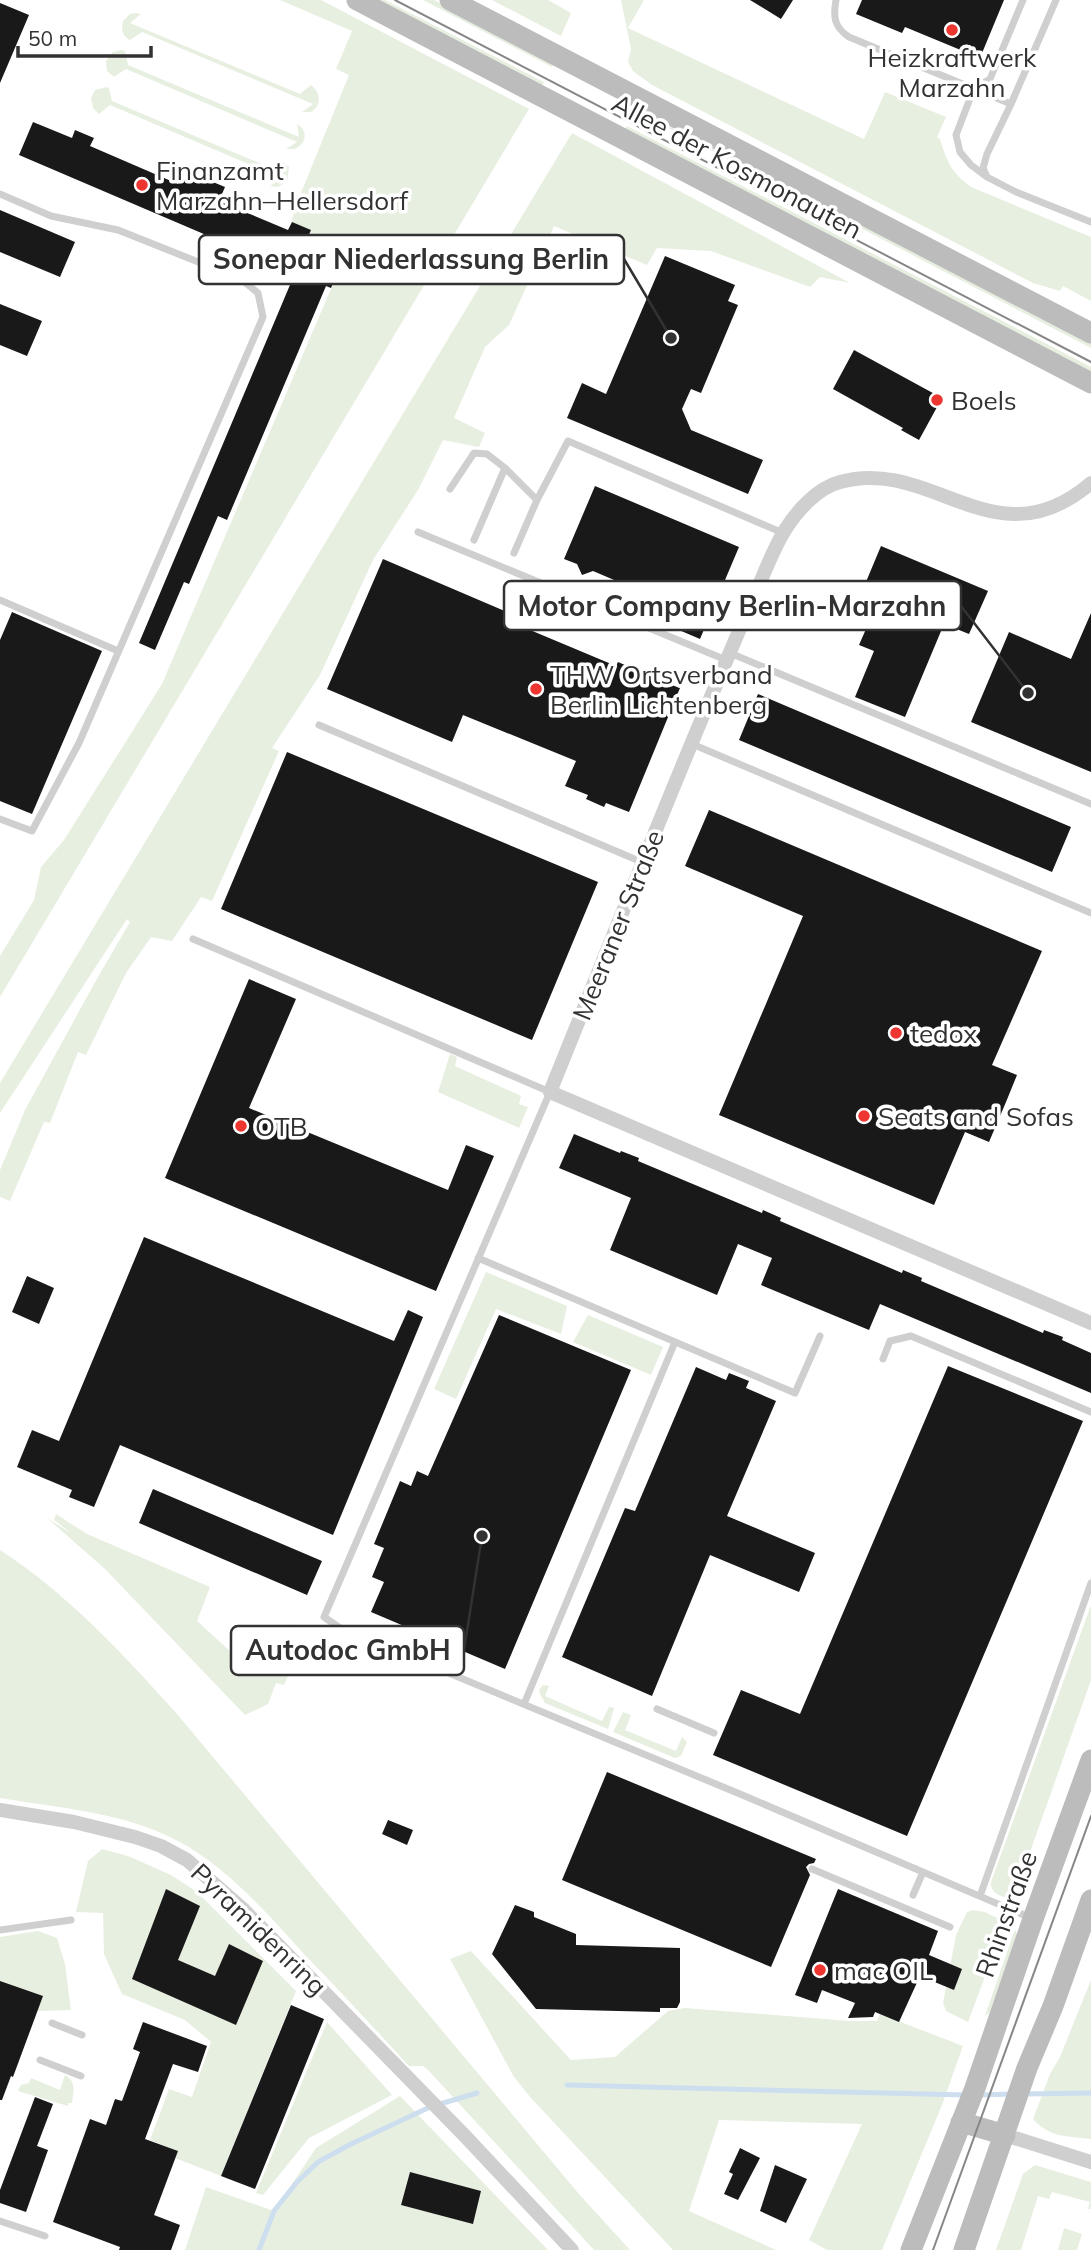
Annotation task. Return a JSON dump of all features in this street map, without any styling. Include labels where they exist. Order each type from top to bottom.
[{"type":"main road","name":"Allee der Kosmonauten","points":[[357,0],[1091,383]]},
{"type":"main road","name":"Allee der Kosmonauten","points":[[450,0],[1091,333]]},
{"type":"main road","name":"Rhinstraße","points":[[911,2250],[968,2105],[1091,1760]]},
{"type":"main road","points":[[964,2250],[1017,2095],[1091,1900]]},
{"type":"main road","points":[[968,2105],[1005,2136]]},
{"type":"street","name":"Meeraner Straße","points":[[550,1092],[728,657],[783,533],[803,507],[821,491],[839,482],[881,479],[904,483],[982,510],[1005,514],[1031,514],[1056,507],[1091,483]]},
{"type":"street","points":[[550,1092],[1091,1323]]},
{"type":"street","name":"Pyramidenring","points":[[0,1810],[115,1832],[161,1846],[187,1860],[243,1909],[465,2136],[572,2250]]},
{"type":"street","points":[[1005,2136],[1091,2162]]},
{"type":"lane","points":[[836,0],[834,21],[839,30],[849,37],[1011,104]]},
{"type":"lane","points":[[1023,0],[990,79],[974,88],[959,122],[956,142],[960,152],[971,165],[987,177],[1016,192],[1091,222]]},
{"type":"lane","points":[[987,177],[983,168],[987,154],[1056,0]]},
{"type":"lane","points":[[0,194],[51,216],[118,229],[241,279],[258,293],[263,317],[79,743],[32,831],[0,819]]},
{"type":"lane","points":[[514,553],[537,500],[568,441],[783,533]]},
{"type":"lane","points":[[450,489],[474,453],[487,454],[537,500]]},
{"type":"lane","points":[[474,540],[505,468]]},
{"type":"lane","points":[[418,532],[1091,804]]},
{"type":"lane","points":[[0,600],[118,651]]},
{"type":"lane","points":[[319,725],[644,863]]},
{"type":"lane","points":[[691,743],[1091,913]]},
{"type":"lane","points":[[193,939],[550,1092],[324,1617],[340,1628],[1033,1919]]},
{"type":"lane","points":[[478,1258],[796,1393],[820,1336]]},
{"type":"lane","points":[[883,1359],[890,1341],[911,1336],[1091,1412]]},
{"type":"lane","points":[[524,1704],[675,1342]]},
{"type":"lane","points":[[980,1896],[1091,1583]]},
{"type":"lane","points":[[657,1709],[714,1733]]},
{"type":"lane","points":[[812,1869],[950,1927]]},
{"type":"lane","points":[[913,1895],[923,1872]]},
{"type":"lane","points":[[0,1930],[71,1920]]},
{"type":"lane","points":[[52,2023],[82,2035]]},
{"type":"lane","points":[[40,2060],[81,2076]]},
{"type":"lane","points":[[0,2221],[45,2236]]},
{"type":"shaded area","points":[[280,0],[321,0],[529,109],[0,997],[0,956],[34,900],[41,867],[64,840],[162,684],[345,256],[307,239],[310,230],[292,222],[294,210],[349,75],[336,69],[352,31]]},
{"type":"shaded area","points":[[376,0],[385,0],[544,82],[542,87]]},
{"type":"shaded area","points":[[423,0],[434,0],[554,62],[552,67]]},
{"type":"shaded area","points":[[492,0],[548,0],[571,13],[561,36]]},
{"type":"shaded area","points":[[621,0],[644,0],[628,28],[864,139],[885,92],[946,117],[937,137],[951,166],[964,182],[1091,237],[1091,301],[1063,286],[1060,291],[1033,283],[652,85],[633,71],[628,62],[631,49]]},
{"type":"shaded area","points":[[130,14],[141,14],[130,23],[300,94],[311,85],[318,95],[317,106],[311,112],[302,112],[313,104],[142,32],[130,40],[124,34],[122,24]]},
{"type":"shaded area","points":[[125,51],[128,65],[299,137],[297,124],[305,133],[304,140],[295,149],[286,149],[297,142],[126,69],[114,77],[107,71],[106,61],[113,52]]},
{"type":"shaded area","points":[[107,87],[112,101],[283,173],[281,160],[289,167],[287,181],[278,187],[270,186],[281,178],[110,105],[99,114],[93,108],[91,98],[95,90]]},
{"type":"shaded area","points":[[639,106],[1091,342],[1091,348],[636,111]]},
{"type":"shaded area","points":[[627,126],[1091,367],[1091,374],[624,131]]},
{"type":"shaded area","points":[[572,133],[850,283],[820,277],[810,287],[711,251],[657,248],[647,265],[554,226],[509,325],[485,347],[454,418],[485,433],[479,447],[443,440],[418,490],[373,560],[320,675],[272,748],[279,751],[212,901],[201,897],[172,941],[151,937],[126,973],[86,1055],[78,1052],[50,1123],[44,1122],[10,1201],[0,1197],[0,1170],[25,1110],[130,922],[127,919],[0,1113],[0,1083]]},
{"type":"shaded area","points":[[450,1054],[457,1057],[455,1066],[521,1096],[519,1104],[528,1107],[519,1128],[438,1092]]},
{"type":"shaded area","points":[[486,1272],[567,1306],[561,1334],[496,1309],[456,1399],[434,1389]]},
{"type":"shaded area","points":[[588,1315],[663,1347],[651,1375],[573,1342]]},
{"type":"shaded area","points":[[56,1514],[87,1534],[210,1587],[197,1621],[243,1663],[271,1674],[292,1624],[305,1637],[284,1685],[276,1683],[268,1704],[245,1715],[105,1569],[47,1518],[71,1533],[54,1520]]},
{"type":"shaded area","points":[[0,1550],[72,1605],[177,1714],[579,2194],[630,2250],[594,2250],[428,2070],[423,2066],[409,2066],[260,1906],[212,1863],[176,1840],[134,1823],[90,1812],[0,1798]]},
{"type":"shaded area","points":[[1091,1605],[1091,1680],[1013,1900],[995,1892],[991,1882]]},
{"type":"shaded area","points":[[543,1685],[549,1686],[545,1696],[602,1721],[609,1707],[614,1708],[608,1729],[545,1703],[539,1690]]},
{"type":"shaded area","points":[[623,1712],[631,1715],[625,1730],[676,1751],[682,1737],[687,1742],[681,1756],[675,1758],[613,1732]]},
{"type":"shaded area","points":[[102,1849],[128,1856],[171,1875],[197,1892],[296,1991],[221,2176],[175,2158],[178,2151],[150,2140],[169,2089],[192,2097],[211,2042],[185,2020],[122,1994],[104,1954],[103,1913],[76,1912],[88,1861]]},
{"type":"shaded area","points":[[973,1910],[997,1918],[998,1929],[1002,1931],[968,2022],[946,2011],[943,2003],[956,1935],[967,1912]]},
{"type":"shaded area","points":[[1015,1929],[1017,1935],[990,2012],[985,2016]]},
{"type":"shaded area","points":[[38,1931],[57,1938],[65,1964],[71,2010],[37,2011],[0,1981],[0,1937]]},
{"type":"shaded area","points":[[471,1951],[571,2060],[615,2057],[668,2011],[685,2008],[850,2021],[877,2021],[880,2014],[963,2046],[942,2105],[882,2250],[827,2250],[809,2240],[862,2124],[719,2120],[689,2211],[776,2250],[673,2250],[514,2077],[450,1959]]},
{"type":"shaded area","points":[[1091,1980],[1091,2139],[1052,2133],[1033,2119]]},
{"type":"shaded area","points":[[327,2022],[392,2095],[309,2138],[263,2195],[256,2193]]},
{"type":"shaded area","points":[[65,2075],[73,2088],[72,2103],[68,2103],[68,2106],[18,2091],[21,2085],[29,2083],[31,2078],[60,2090]]},
{"type":"shaded area","points":[[400,2096],[548,2250],[185,2250],[206,2187],[274,2211],[316,2148]],"holes":[[[410,2172],[481,2191],[473,2223],[401,2205]]]},
{"type":"shaded area","points":[[1035,2165],[1091,2182],[1091,2209],[1088,2209],[1090,2202],[1052,2192],[1049,2199],[1038,2196],[1021,2250],[996,2250],[1023,2174]]},
{"type":"shaded area","points":[[1064,2228],[1082,2234],[1077,2250],[1058,2250]]},
{"type":"building","points":[[750,0],[793,0],[781,19]]},
{"type":"building","name":"Heizkraftwerk Marzahn","points":[[862,0],[1004,0],[980,58],[905,27],[902,33],[856,14]]},
{"type":"building","points":[[0,3],[29,15],[0,83]]},
{"type":"building","points":[[33,122],[72,138],[75,130],[94,138],[90,146],[178,184],[184,170],[225,187],[219,201],[288,230],[292,222],[311,230],[307,239],[345,255],[331,288],[326,286],[227,520],[218,516],[189,584],[184,582],[155,650],[139,643],[295,273],[19,155]]},
{"type":"building","points":[[0,210],[75,242],[60,277],[0,252]]},
{"type":"building","points":[[665,256],[735,285],[728,301],[738,305],[701,393],[691,389],[682,409],[691,430],[763,460],[748,494],[567,418],[582,383],[606,394]]},
{"type":"building","points":[[0,304],[42,321],[27,356],[0,345]]},
{"type":"building","points":[[854,350],[942,398],[919,440],[901,430],[903,428],[833,389]]},
{"type":"building","points":[[595,486],[739,547],[700,639],[632,610],[640,591],[593,571],[582,575],[577,564],[564,559]]},
{"type":"building","points":[[881,546],[988,591],[969,634],[944,624],[905,717],[855,697],[874,651],[859,645],[880,597],[863,589]]},
{"type":"building","points":[[383,559],[507,612],[504,619],[616,666],[618,662],[639,671],[640,668],[660,676],[658,680],[680,688],[629,812],[606,803],[604,807],[586,799],[588,795],[565,786],[576,761],[463,715],[452,742],[327,689]]},
{"type":"building","points":[[12,612],[102,651],[32,814],[0,801],[0,640]]},
{"type":"building","points":[[1091,613],[1091,772],[971,722],[1009,632],[1071,659]]},
{"type":"building","points":[[758,694],[1071,827],[1052,872],[739,740]]},
{"type":"building","points":[[287,752],[598,882],[532,1040],[221,909]]},
{"type":"building","points":[[709,810],[1042,951],[992,1065],[1017,1075],[989,1142],[965,1132],[934,1205],[719,1115],[803,916],[685,866]]},
{"type":"building","name":"OTB","points":[[249,979],[296,999],[249,1108],[448,1190],[466,1145],[494,1156],[436,1291],[165,1178]]},
{"type":"building","points":[[574,1134],[639,1158],[638,1161],[762,1213],[763,1210],[781,1218],[780,1221],[902,1273],[903,1270],[922,1278],[921,1281],[1043,1333],[1044,1330],[1063,1337],[1062,1340],[1091,1353],[1091,1393],[880,1304],[869,1330],[761,1285],[772,1258],[738,1244],[717,1295],[610,1250],[631,1198],[559,1168]]},
{"type":"building","points":[[144,1237],[394,1341],[408,1310],[423,1317],[333,1535],[120,1445],[94,1507],[69,1497],[72,1490],[17,1467],[32,1430],[59,1441]]},
{"type":"building","points":[[27,1276],[54,1288],[39,1324],[12,1312]]},
{"type":"building","points":[[499,1315],[631,1370],[505,1669],[371,1612],[384,1582],[372,1577],[384,1548],[374,1544],[400,1481],[411,1486],[417,1471],[428,1476]]},
{"type":"building","points":[[948,1366],[1083,1421],[907,1836],[713,1755],[741,1690],[800,1714]]},
{"type":"building","points":[[696,1367],[726,1380],[729,1373],[749,1381],[746,1388],[776,1401],[727,1516],[815,1553],[799,1592],[710,1555],[652,1696],[562,1657],[625,1508],[635,1511]]},
{"type":"building","points":[[153,1489],[322,1561],[307,1595],[139,1523]]},
{"type":"building","points":[[607,1772],[816,1859],[806,1867],[810,1875],[771,1967],[562,1880]]},
{"type":"building","points":[[388,1820],[413,1830],[407,1845],[382,1834]]},
{"type":"building","points":[[166,1889],[200,1906],[178,1960],[215,1976],[229,1944],[263,1961],[236,2025],[132,1979]]},
{"type":"building","points":[[838,1889],[938,1931],[929,1955],[962,1969],[954,1990],[920,1976],[899,2022],[875,2012],[873,2017],[848,2018],[855,2003],[822,1990],[817,2003],[795,1995]]},
{"type":"building","points":[[515,1905],[534,1912],[534,1917],[576,1934],[576,1945],[680,1948],[680,2002],[677,2008],[660,2008],[660,2012],[536,2009],[492,1954]]},
{"type":"building","points":[[0,1981],[43,1996],[2,2100],[0,2100]]},
{"type":"building","points":[[291,2005],[324,2019],[255,2189],[221,2176]]},
{"type":"building","points":[[143,2022],[207,2046],[198,2072],[173,2064],[145,2139],[178,2151],[154,2215],[180,2225],[171,2250],[119,2250],[120,2247],[53,2222],[90,2119],[106,2125],[115,2099],[122,2101],[140,2052],[133,2049]]},
{"type":"building","points":[[35,2097],[53,2104],[37,2146],[48,2150],[26,2212],[0,2203],[0,2190]]},
{"type":"building","points":[[740,2148],[760,2158],[738,2200],[724,2194],[733,2174],[729,2172]]},
{"type":"building","points":[[775,2165],[807,2179],[786,2223],[760,2211]]},
{"type":"building","points":[[410,2172],[481,2191],[473,2224],[401,2205]]},
{"type":"waterway","points":[[567,2085],[966,2095]]},
{"type":"waterway","points":[[259,2250],[274,2211],[297,2182],[318,2162],[430,2107],[477,2093]]},
{"type":"waterway","points":[[1025,2094],[1091,2093]]},
{"type":"waterway","points":[[980,2095],[1012,2094]]},
{"type":"tram line","points":[[395,0],[1091,362]]},
{"type":"tram line","points":[[933,2250],[1091,1816]]},
{"type":"place","name":"Heizkraftwerk Marzahn","points":[[952,30]]},
{"type":"place","name":"Finanzamt Marzahn–Hellersdorf","points":[[142,185]]},
{"type":"place","name":"Sonepar Niederlassung Berlin","points":[[671,338]]},
{"type":"place","name":"Boels","points":[[937,400]]},
{"type":"place","name":"THW Ortsverband Berlin Lichtenberg","points":[[536,689]]},
{"type":"place","name":"Motor Company Berlin-Marzahn","points":[[1028,693]]},
{"type":"place","name":"tedox","points":[[896,1033]]},
{"type":"place","name":"Seats and Sofas","points":[[864,1116]]},
{"type":"place","name":"OTB","points":[[241,1126]]},
{"type":"place","name":"Autodoc GmbH","points":[[482,1536]]},
{"type":"place","name":"mac OIL","points":[[820,1970]]}]
